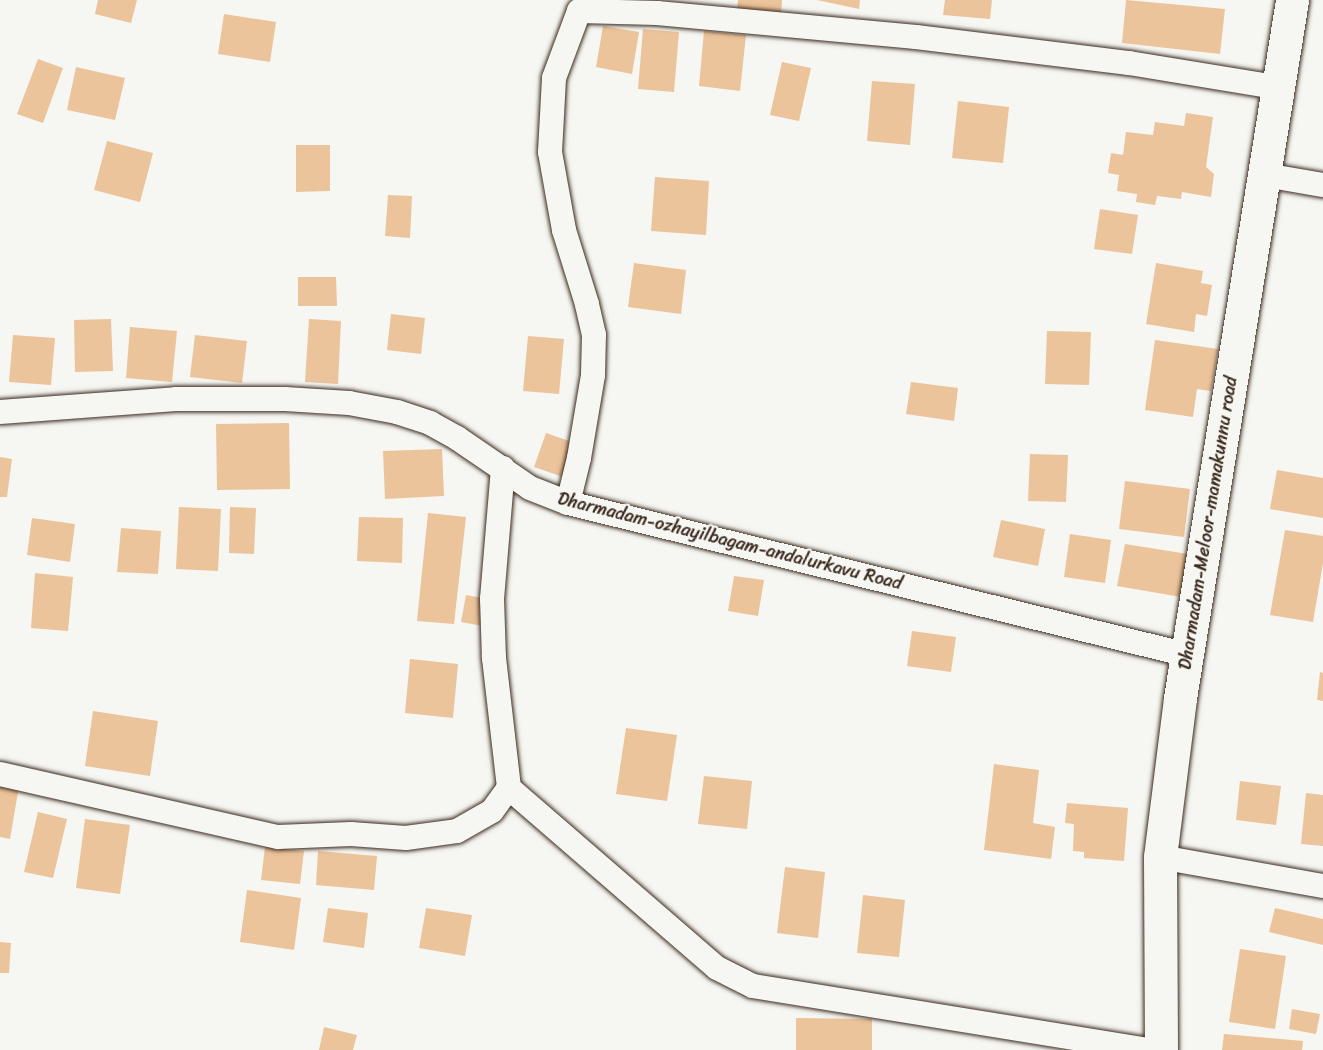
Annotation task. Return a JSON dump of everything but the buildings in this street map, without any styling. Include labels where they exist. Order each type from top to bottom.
[{"type":"main road","name":"Dharmadam-Meloor-mamakunnu road","points":[[1161,1050],[1160,857],[1223,416],[1265,175],[1276,87],[1292,0]]},
{"type":"street","points":[[568,503],[579,458],[593,375],[594,335],[564,230],[550,152],[554,78],[579,11],[657,13],[916,37],[1130,63],[1276,87]]},
{"type":"street","points":[[1265,175],[1323,184]]},
{"type":"street","name":"Dharmadam-ozhayilbagam-andalurkavu Road","points":[[0,412],[176,399],[285,399],[349,403],[397,412],[430,423],[503,468],[530,488],[568,503],[1188,655]]},
{"type":"street","points":[[503,468],[492,599],[494,658],[509,788],[717,968],[753,986],[1148,1050]]},
{"type":"street","points":[[0,774],[278,837],[351,834],[406,838],[457,831],[492,811],[509,788]]},
{"type":"street","points":[[1160,857],[1323,886]]}]
